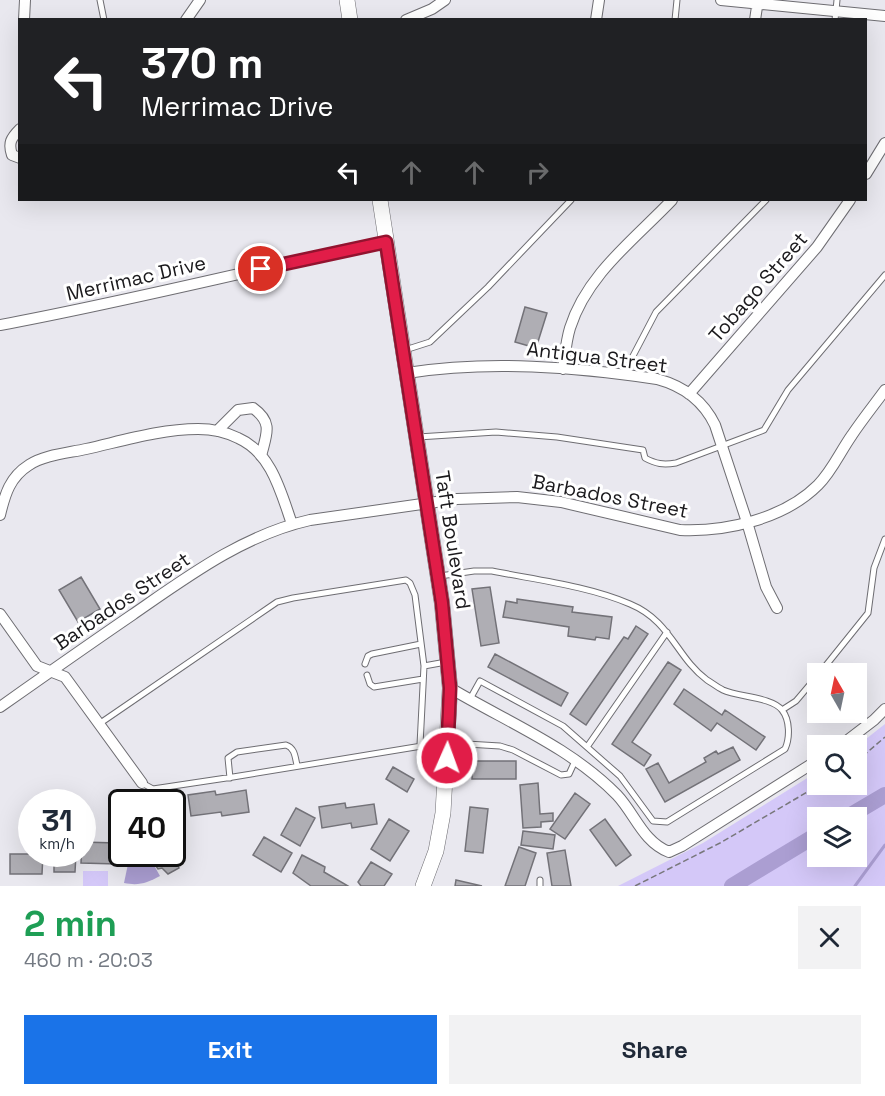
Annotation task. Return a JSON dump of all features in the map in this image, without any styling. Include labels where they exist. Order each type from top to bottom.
[{"type":"street","points":[[24,18],[25,0]]},
{"type":"street","points":[[187,18],[200,0]]},
{"type":"street","points":[[347,0],[350,18]]},
{"type":"street","points":[[411,18],[432,9],[445,0]]},
{"type":"street","points":[[596,18],[599,0]]},
{"type":"street","points":[[721,0],[885,16]]},
{"type":"street","points":[[755,18],[757,2]]},
{"type":"street","points":[[18,131],[12,137],[9,147],[12,155],[18,157]]},
{"type":"street","points":[[867,172],[885,143]]},
{"type":"street","name":"Taft Boulevard","points":[[380,201],[438,577],[450,688],[443,813],[436,851],[423,886]]},
{"type":"street","points":[[563,369],[570,327],[596,279],[616,255],[671,201]]},
{"type":"street","name":"Tobago Street","points":[[689,394],[817,247],[849,201]]},
{"type":"street","name":"Merrimac Drive","points":[[0,325],[105,305],[386,242]]},
{"type":"street","name":"Antigua Street","points":[[407,373],[483,365],[563,369],[657,379],[672,383],[689,394],[709,412],[747,522],[766,587],[777,608]]},
{"type":"street","name":"Barbados Street","points":[[0,706],[191,574],[248,542],[292,524],[485,496],[535,498],[561,502],[680,530],[697,531],[747,522],[786,509],[817,486],[885,390]]},
{"type":"street","points":[[217,431],[238,410],[253,408],[263,415],[268,428],[261,456]]},
{"type":"street","points":[[0,515],[5,494],[14,476],[30,464],[40,460],[195,429],[217,431],[239,438],[251,446],[261,456],[278,484],[292,524]]},
{"type":"street","points":[[0,614],[37,666],[65,677],[142,783]]},
{"type":"street","points":[[450,688],[537,735],[576,760],[621,799],[647,838],[669,852],[807,767]]},
{"type":"street","points":[[854,735],[885,709]]},
{"type":"lane","points":[[100,0],[104,18]]},
{"type":"lane","points":[[675,18],[677,0]]},
{"type":"lane","points":[[403,351],[430,342],[488,288],[570,201]]},
{"type":"lane","points":[[623,375],[656,312],[765,201]]},
{"type":"lane","points":[[416,437],[496,432],[557,437],[643,450],[645,458],[664,465],[676,463],[764,430],[788,390],[885,275]]},
{"type":"lane","points":[[827,663],[868,613],[874,568],[885,539]]},
{"type":"lane","points":[[438,577],[474,571],[492,571],[606,595],[632,605],[661,623],[689,662],[705,679],[724,690],[772,704],[782,710],[789,732],[788,743],[785,749],[667,822],[653,821],[620,776],[563,726],[480,681],[470,699]]},
{"type":"lane","points":[[99,724],[278,602],[406,580],[410,583],[415,595],[424,666],[420,745]]},
{"type":"lane","points":[[587,747],[667,632]]},
{"type":"lane","points":[[365,664],[368,656],[372,654],[421,644]]},
{"type":"lane","points":[[424,666],[448,662]]},
{"type":"lane","points":[[367,675],[370,684],[374,687],[423,680]]},
{"type":"lane","points":[[782,710],[796,701],[807,688]]},
{"type":"lane","points":[[142,783],[153,789],[448,742],[500,746],[513,750],[561,775],[569,774],[576,760]]},
{"type":"lane","points":[[230,778],[228,759],[237,752],[286,745],[294,753],[297,765]]},
{"type":"path","points":[[867,753],[885,737]]},
{"type":"path","points":[[635,886],[720,843],[807,793]]},
{"type":"shaded area","points":[[885,724],[885,886],[618,886],[703,843],[807,778],[807,795],[867,795],[867,738]]},
{"type":"shaded area","points":[[127,867],[155,867],[160,876],[143,883],[124,883]]},
{"type":"shaded area","points":[[83,871],[108,871],[108,886],[83,886]]},
{"type":"building","points":[[525,307],[547,313],[536,348],[515,342]]},
{"type":"building","points":[[81,577],[100,609],[78,622],[59,590]]},
{"type":"building","points":[[490,587],[499,643],[481,646],[472,589]]},
{"type":"building","points":[[517,599],[573,607],[572,612],[612,617],[609,639],[596,637],[595,640],[568,636],[569,627],[503,617],[506,601],[517,603]]},
{"type":"building","points":[[636,626],[648,634],[586,725],[570,714],[624,637],[628,639]]},
{"type":"building","points":[[495,654],[568,693],[561,706],[488,667]]},
{"type":"building","points":[[668,662],[681,670],[632,742],[651,755],[644,766],[612,744]]},
{"type":"building","points":[[684,689],[722,715],[725,710],[765,737],[756,750],[717,723],[711,731],[674,704]]},
{"type":"building","points":[[733,747],[740,760],[665,802],[646,769],[658,763],[669,783],[706,762],[704,758],[716,751],[718,754]]},
{"type":"building","points":[[473,761],[516,761],[516,779],[472,779]]},
{"type":"building","points":[[393,767],[414,779],[407,792],[386,779]]},
{"type":"building","points":[[538,783],[540,814],[553,813],[553,821],[541,822],[541,827],[523,828],[520,785]]},
{"type":"building","points":[[246,790],[249,812],[222,816],[221,812],[191,816],[188,795],[215,791],[216,795]]},
{"type":"building","points":[[575,793],[590,804],[565,839],[550,829]]},
{"type":"building","points":[[345,803],[346,808],[374,804],[377,824],[352,828],[351,823],[322,828],[319,807]]},
{"type":"building","points":[[470,807],[488,809],[483,853],[465,851]]},
{"type":"building","points":[[296,808],[315,818],[300,846],[281,835]]},
{"type":"building","points":[[389,819],[409,831],[390,861],[371,849]]},
{"type":"building","points":[[605,819],[631,855],[616,866],[590,830]]},
{"type":"building","points":[[523,831],[555,835],[553,849],[521,845]]},
{"type":"building","points":[[264,837],[292,853],[281,872],[253,855]]},
{"type":"building","points":[[96,842],[108,843],[108,864],[96,863]]},
{"type":"building","points":[[519,847],[536,853],[525,886],[505,886]]},
{"type":"building","points":[[565,850],[571,886],[552,886],[547,853]]},
{"type":"building","points":[[10,854],[18,854],[18,867],[42,867],[42,874],[10,874]]},
{"type":"building","points":[[302,855],[325,867],[324,872],[348,886],[311,886],[293,873]]},
{"type":"building","points":[[371,862],[392,874],[384,886],[361,886],[358,882]]},
{"type":"building","points":[[54,867],[75,867],[75,872],[54,872]]},
{"type":"building","points":[[157,867],[179,868],[168,874],[162,868]]},
{"type":"building","points":[[456,880],[482,886],[455,886]]},
{"type":"waterway","points":[[865,807],[885,795]]},
{"type":"waterway","points":[[732,886],[807,841]]},
{"type":"waterway","points":[[855,886],[885,845]]},
{"type":"route","points":[[261,269],[386,242],[442,603],[450,688],[447,758]]}]
